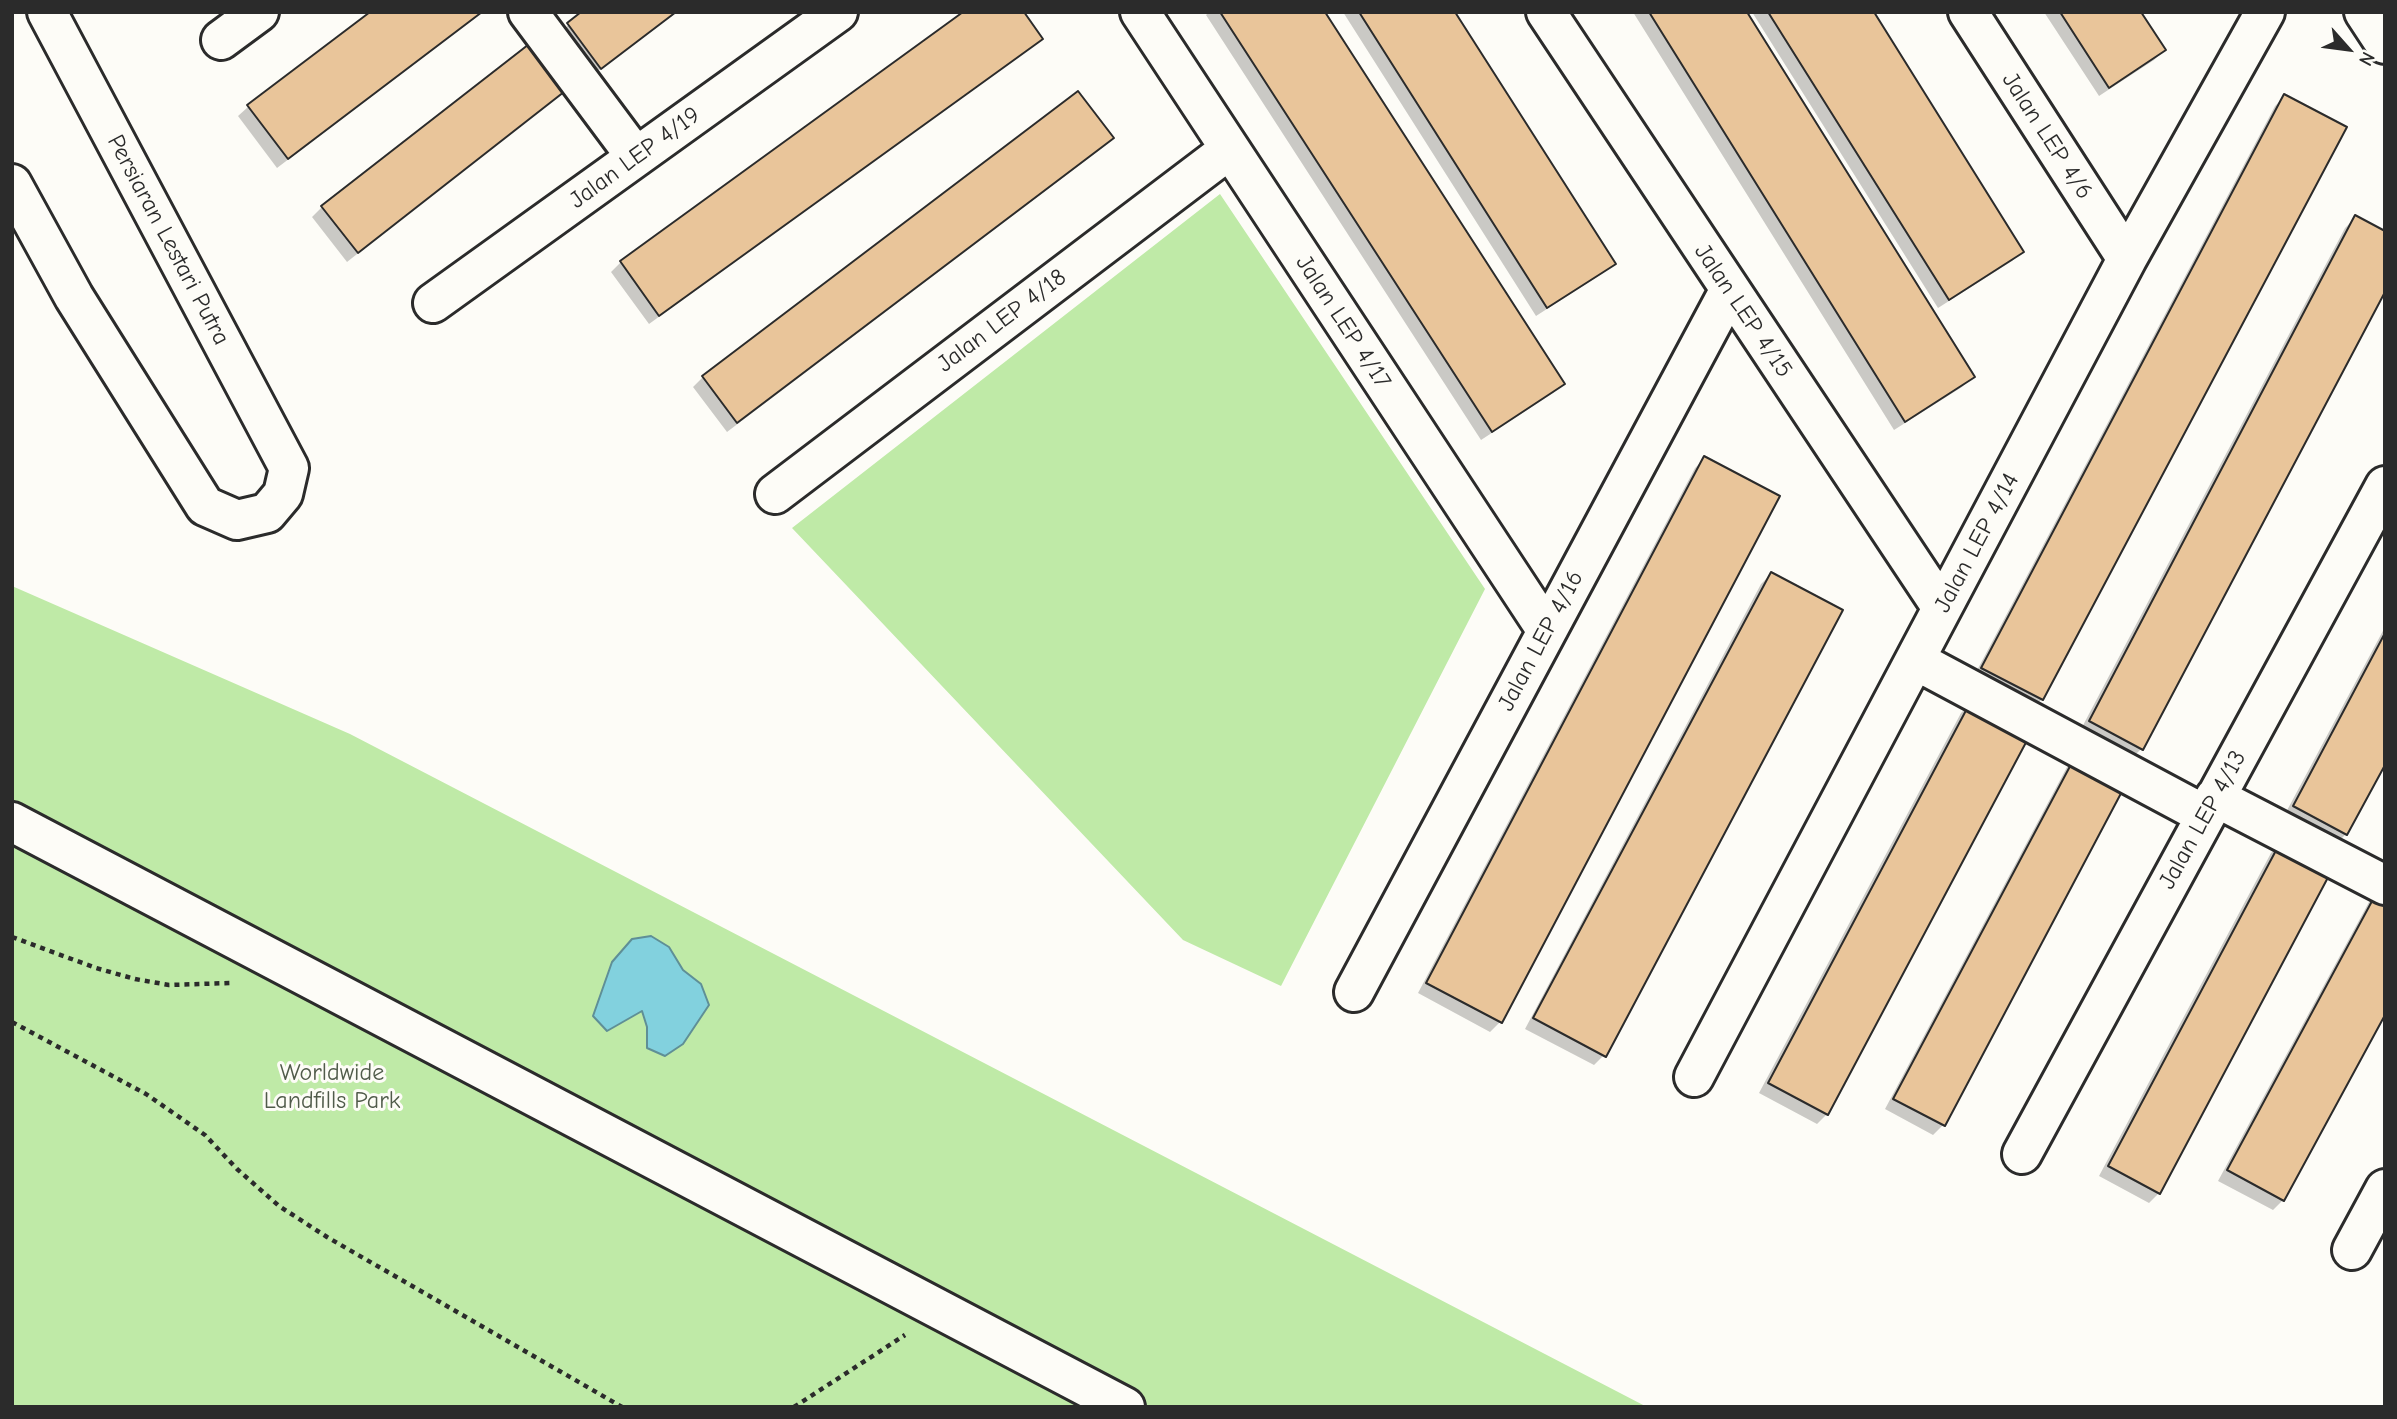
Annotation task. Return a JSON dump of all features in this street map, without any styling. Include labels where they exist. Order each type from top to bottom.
[{"type":"street","name":"Persiaran Lestari Putra","points":[[12,184],[74,297],[205,506],[237,520],[267,513],[283,494],[289,468],[47,12]]},
{"type":"street","points":[[221,40],[259,12]]},
{"type":"street","points":[[528,12],[636,157]]},
{"type":"street","name":"Jalan LEP 4/19","points":[[433,303],[838,12]]},
{"type":"street","name":"Jalan LEP 4/15","points":[[1546,12],[1942,608]]},
{"type":"street","name":"Jalan LEP 4/6","points":[[1968,12],[2127,259]]},
{"type":"street","name":"Jalan LEP 4/14","points":[[1694,1077],[2127,259],[2265,12]]},
{"type":"street","points":[[2364,12],[2385,44]]},
{"type":"street","name":"Jalan LEP 4/17","points":[[1153,17],[1230,149],[1547,631]]},
{"type":"street","name":"Jalan LEP 4/18","points":[[775,494],[1230,149]]},
{"type":"street","name":"Jalan LEP 4/16","points":[[1354,992],[1729,291]]},
{"type":"street","name":"Jalan LEP 4/13","points":[[2022,1154],[2385,486]]},
{"type":"street","points":[[1915,660],[2210,806],[2385,885]]},
{"type":"street","points":[[12,822],[1125,1407]]},
{"type":"street","points":[[2351,1250],[2385,1189]]},
{"type":"path","points":[[12,937],[96,968],[135,979],[169,985],[232,983]]},
{"type":"path","points":[[12,1021],[146,1094],[205,1135],[237,1169],[279,1206],[327,1237],[622,1407]]},
{"type":"path","points":[[794,1407],[942,1311]]},
{"type":"green space","points":[[1220,194],[1485,589],[1281,986],[1183,940],[792,528]]},
{"type":"green space","name":"Worldwide Landfills Park","points":[[12,586],[350,734],[1647,1407],[12,1407]]},
{"type":"water","points":[[651,936],[669,947],[683,970],[701,984],[709,1005],[683,1044],[665,1056],[647,1048],[647,1027],[642,1011],[607,1031],[593,1016],[612,962],[632,939]]},
{"type":"building","points":[[370,12],[482,12],[288,159],[247,105]]},
{"type":"building","points":[[581,12],[676,12],[601,69],[567,23]]},
{"type":"building","points":[[963,12],[1024,12],[1043,39],[659,316],[620,261]]},
{"type":"building","points":[[1220,12],[1325,12],[1565,384],[1492,432]]},
{"type":"building","points":[[1359,12],[1455,12],[1616,264],[1547,308]]},
{"type":"building","points":[[1649,12],[1747,12],[1975,377],[1905,422]]},
{"type":"building","points":[[1768,12],[1874,12],[2024,252],[1949,300]]},
{"type":"building","points":[[2060,12],[2141,12],[2166,50],[2109,88]]},
{"type":"building","points":[[533,41],[569,88],[358,253],[321,206]]},
{"type":"building","points":[[1078,91],[1114,138],[737,423],[702,376]]},
{"type":"building","points":[[2284,94],[2347,127],[2043,700],[1981,668]]},
{"type":"building","points":[[2355,215],[2385,231],[2385,292],[2143,750],[2089,721]]},
{"type":"building","points":[[1704,456],[1780,496],[1502,1023],[1426,983]]},
{"type":"building","points":[[1771,572],[1843,610],[1606,1057],[1533,1018]]},
{"type":"building","points":[[2385,633],[2385,765],[2347,835],[2293,806]]},
{"type":"building","points":[[1971,701],[2031,733],[1828,1115],[1768,1083]]},
{"type":"building","points":[[2076,755],[2127,782],[1945,1126],[1893,1099]]},
{"type":"building","points":[[2281,841],[2333,868],[2160,1194],[2108,1166]]},
{"type":"building","points":[[2378,890],[2385,894],[2385,1015],[2284,1201],[2227,1170]]}]
